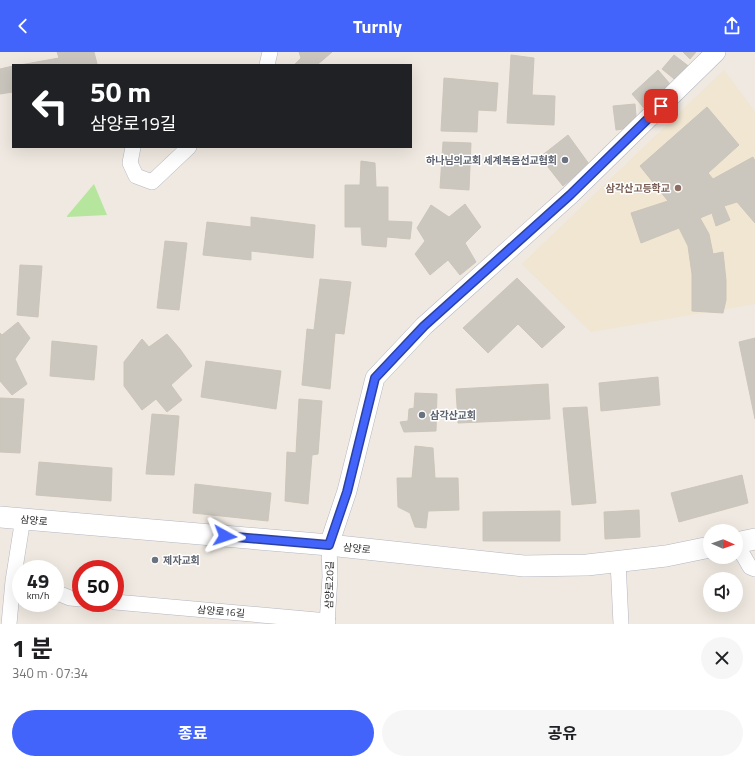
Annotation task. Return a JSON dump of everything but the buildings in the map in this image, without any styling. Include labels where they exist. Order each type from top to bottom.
[{"type":"main road","name":"삼양로","points":[[0,517],[329,545],[524,566],[587,565],[666,556],[703,549]]},
{"type":"main road","points":[[743,542],[755,539]]},
{"type":"street","points":[[267,64],[270,52]]},
{"type":"street","points":[[329,545],[347,492],[375,378],[424,326],[570,195],[716,52]]},
{"type":"street","points":[[133,148],[130,164],[136,176],[152,182],[188,148]]},
{"type":"street","points":[[8,624],[11,582],[23,518]]},
{"type":"street","name":"삼양로20길","points":[[328,622],[330,578],[329,545]]},
{"type":"street","points":[[743,555],[750,567],[755,569]]},
{"type":"street","points":[[618,562],[622,624]]},
{"type":"street","name":"삼양로16길","points":[[124,603],[328,622]]},
{"type":"shaded area","name":"삼각산고등학교","points":[[724,70],[755,112],[755,304],[591,332],[522,264]]},
{"type":"green space","points":[[94,184],[107,215],[67,217],[67,216]]},
{"type":"place","name":"하나님의교회 세계복음선교협회","points":[[565,160]]},
{"type":"place","name":"삼각산고등학교","points":[[678,188]]},
{"type":"place","name":"삼각산교회","points":[[422,415]]},
{"type":"place","name":"제자교회","points":[[155,560]]},
{"type":"route","points":[[225,536],[329,545],[347,492],[375,378],[424,326],[570,195],[661,106]]}]
